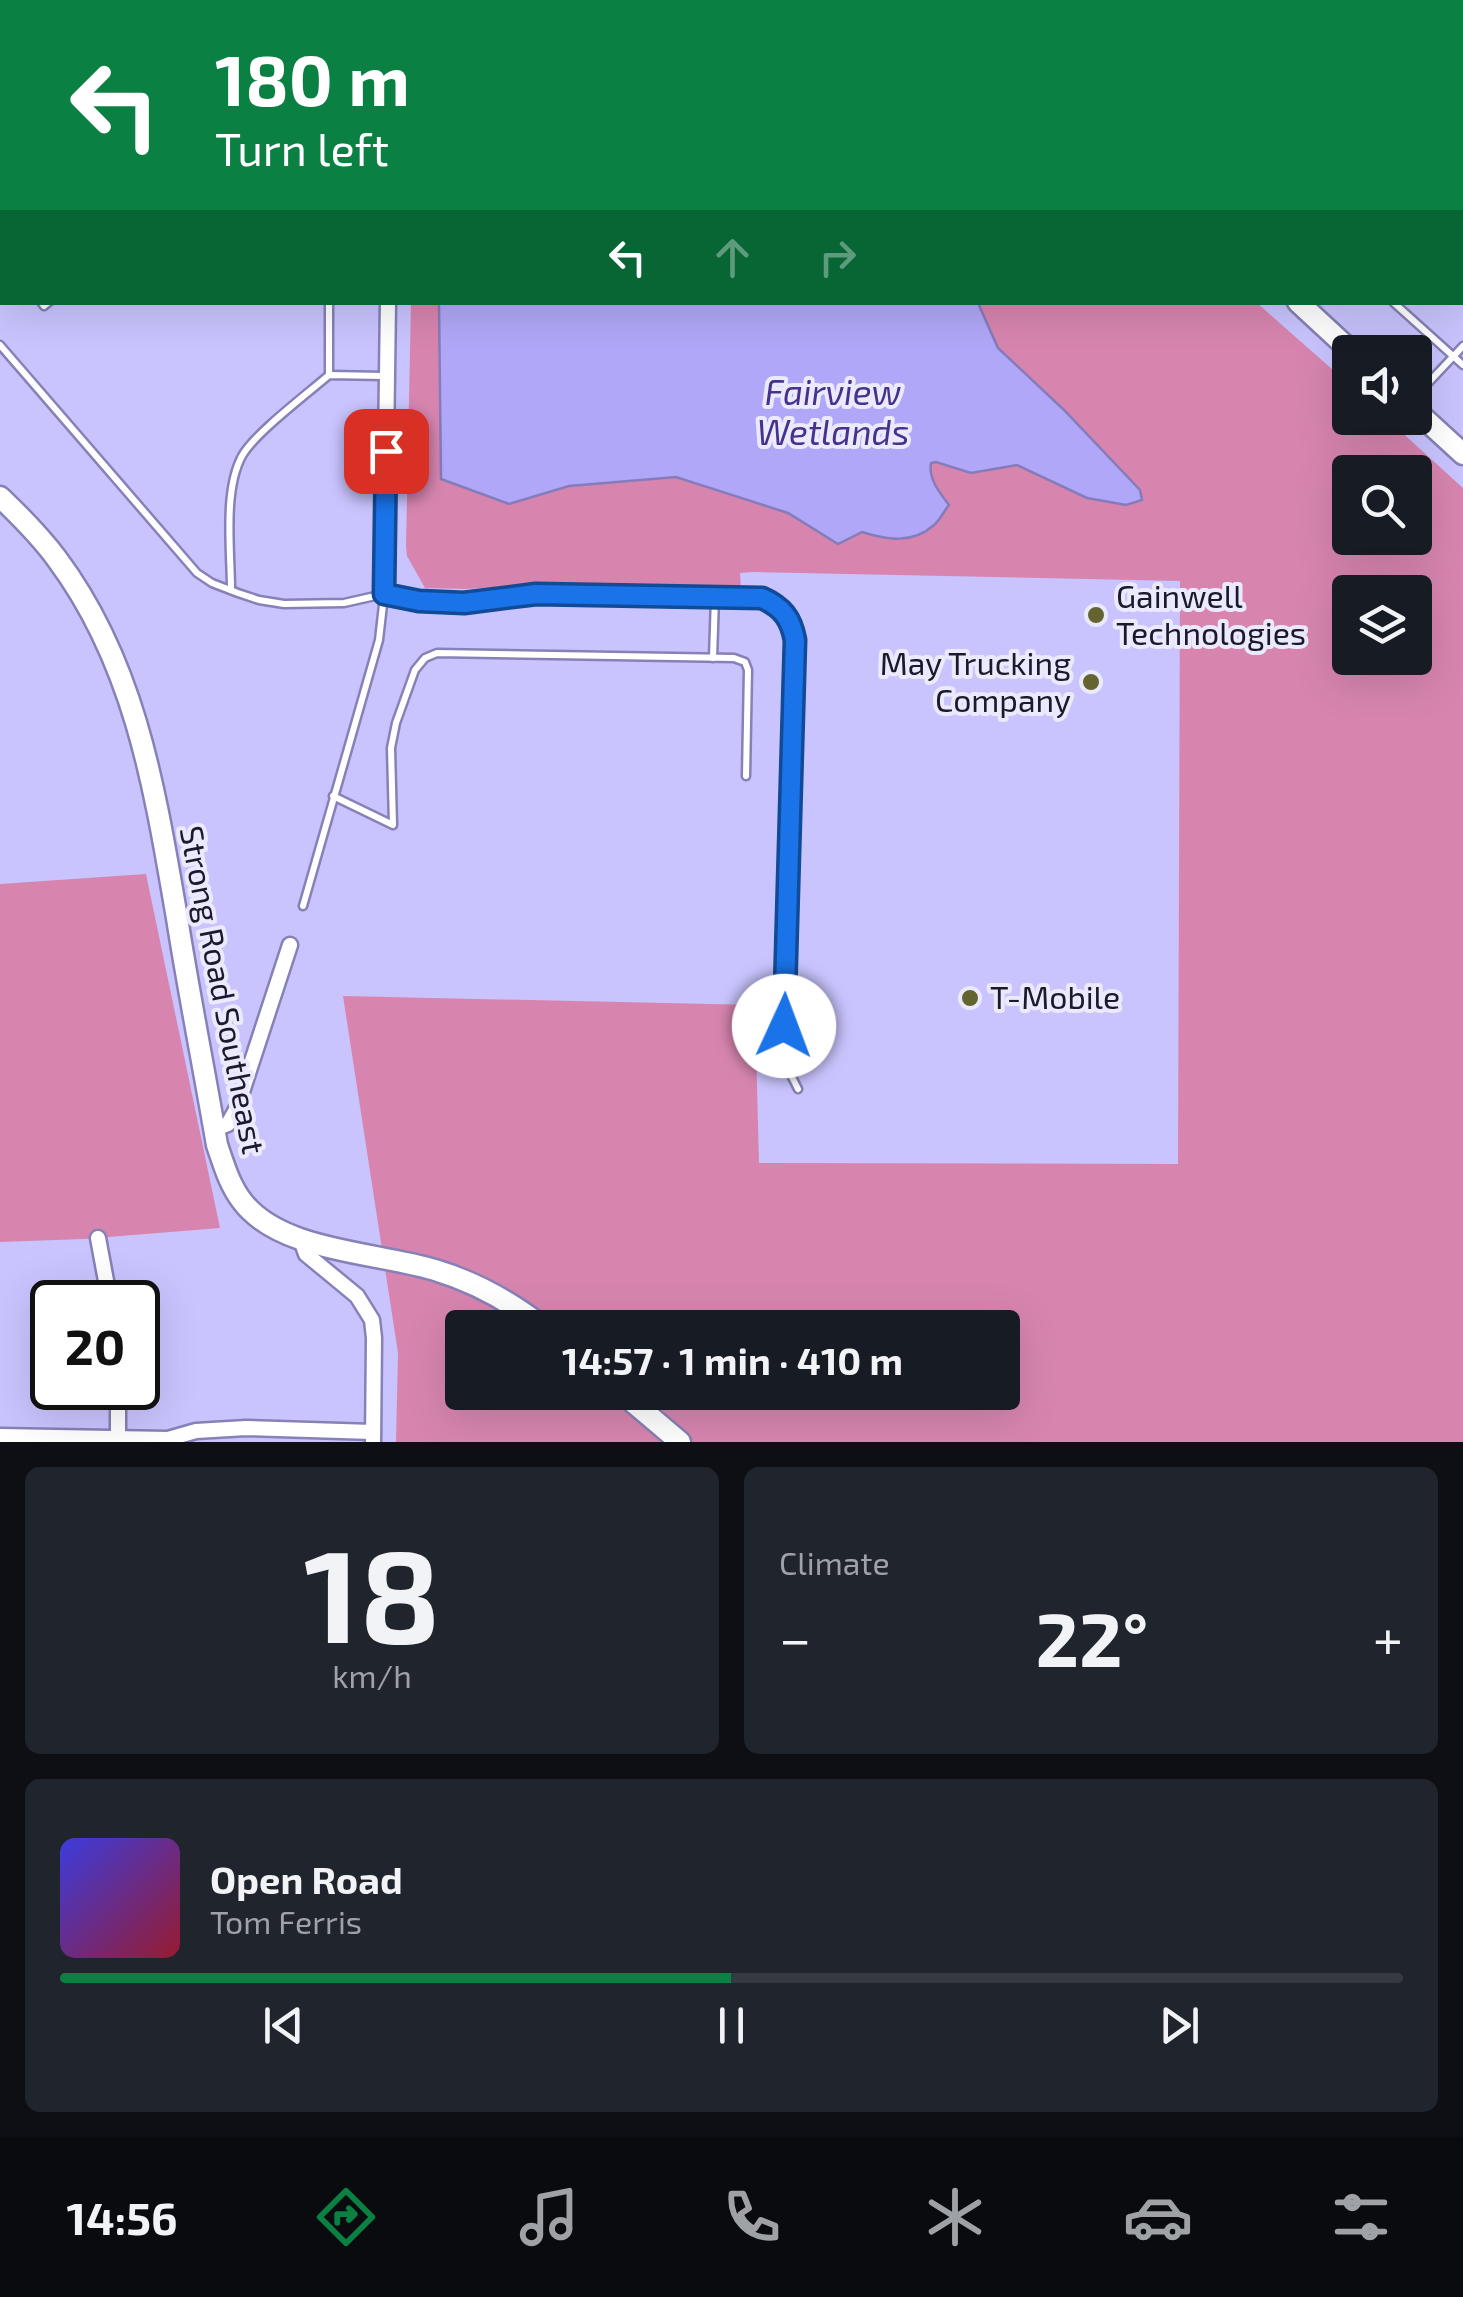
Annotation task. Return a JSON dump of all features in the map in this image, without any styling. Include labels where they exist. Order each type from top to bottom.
[{"type":"street","points":[[384,594],[388,305]]},
{"type":"street","points":[[1301,305],[1334,335]]},
{"type":"street","points":[[1432,426],[1463,454]]},
{"type":"street","name":"Strong Road Southeast","points":[[0,496],[57,559],[80,595],[132,706],[158,812],[215,1129],[226,1171],[240,1200],[263,1222],[302,1240],[438,1270],[477,1286],[519,1310]]},
{"type":"street","points":[[215,1129],[228,1124],[236,1110],[290,945]]},
{"type":"street","points":[[98,1238],[106,1280]]},
{"type":"street","points":[[0,1436],[168,1438],[196,1431],[246,1428],[373,1437],[372,1320],[357,1296],[310,1259],[302,1240]]},
{"type":"street","points":[[118,1410],[118,1438]]},
{"type":"street","points":[[642,1410],[680,1442]]},
{"type":"lane","points":[[329,305],[329,375]]},
{"type":"lane","points":[[1396,305],[1463,365]]},
{"type":"lane","points":[[0,345],[197,573],[212,583],[260,600],[284,604],[344,603],[384,594],[419,601],[464,603],[536,594],[762,598],[776,604],[786,614],[795,640],[784,1026],[790,1070],[798,1089]]},
{"type":"lane","points":[[1432,379],[1463,346]]},
{"type":"lane","points":[[231,590],[230,502],[242,454],[329,375],[387,376]]},
{"type":"lane","points":[[302,906],[378,640],[384,594]]},
{"type":"lane","points":[[714,658],[715,597]]},
{"type":"lane","points":[[333,796],[393,824],[394,736],[415,670],[425,658],[437,653],[734,658],[744,662],[748,670],[746,776]]},
{"type":"shaded area","points":[[411,305],[1259,305],[1332,369],[1332,435],[1405,435],[1427,455],[1332,455],[1332,555],[1432,555],[1432,460],[1463,488],[1463,1442],[396,1442],[398,1353],[343,996],[755,1005],[759,1163],[1178,1164],[1180,581],[753,572],[740,573],[741,589],[543,584],[425,588],[407,556],[406,546]]},
{"type":"shaded area","points":[[146,874],[220,1228],[0,1242],[0,884]]},
{"type":"water","name":"Fairview Wetlands","points":[[439,305],[979,305],[998,348],[1140,490],[1142,500],[1126,505],[1087,498],[1017,465],[971,473],[936,462],[931,463],[931,475],[949,505],[934,525],[909,538],[862,532],[838,544],[788,513],[676,477],[569,486],[509,504],[441,479]]},
{"type":"place","name":"Gainwell Technologies","points":[[1096,615]]},
{"type":"place","name":"May Trucking Company","points":[[1091,682]]},
{"type":"place","name":"T-Mobile","points":[[970,998]]},
{"type":"route","points":[[386,451],[384,594],[419,601],[464,603],[536,594],[762,598],[786,614],[795,640],[784,1026]]}]
